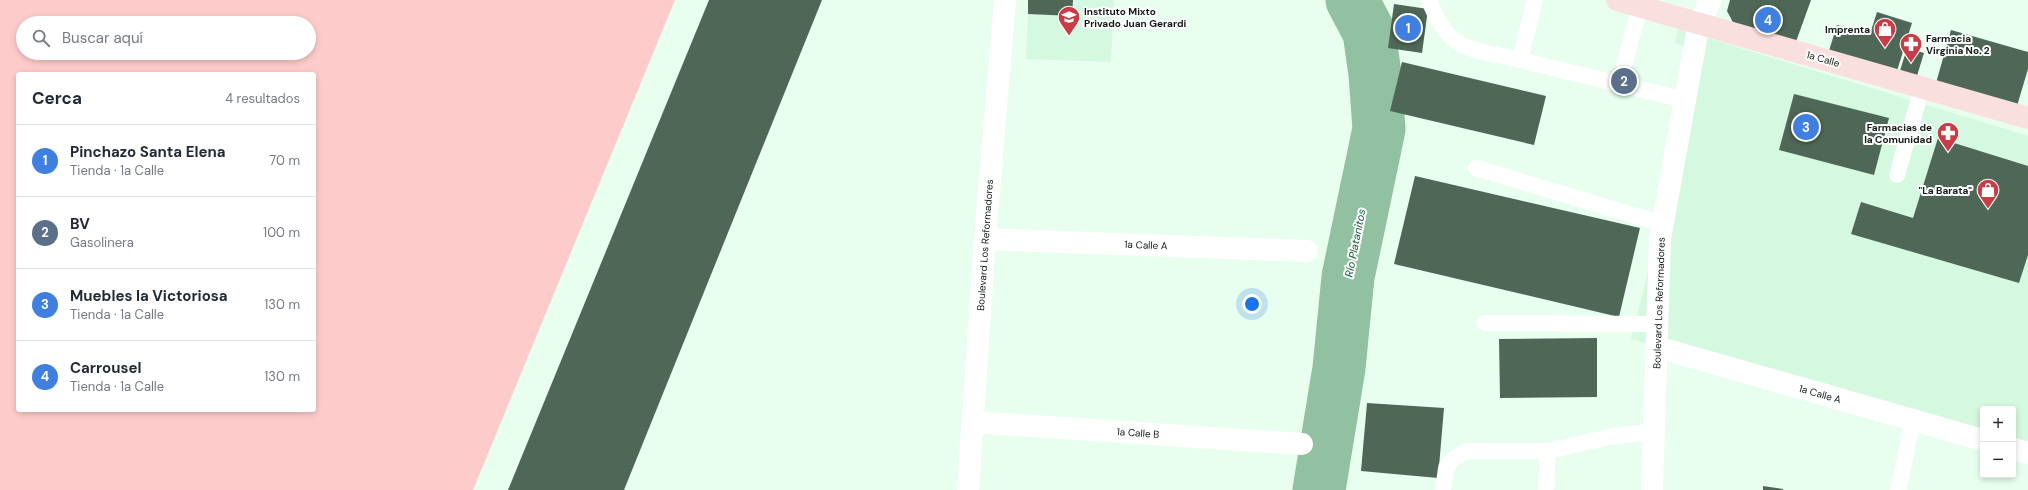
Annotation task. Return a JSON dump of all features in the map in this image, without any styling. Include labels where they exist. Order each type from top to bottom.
[{"type":"main road","name":"1a Calle","points":[[1617,0],[2028,118]]},
{"type":"street","name":"Boulevard Los Reformadores","points":[[968,490],[985,239],[1006,0]]},
{"type":"street","name":"Boulevard Los Reformadores","points":[[1652,490],[1660,239],[1699,23],[1711,0]]},
{"type":"street","name":"1a Calle A","points":[[985,239],[1307,251]]},
{"type":"street","name":"1a Calle A","points":[[1657,346],[1980,439]]},
{"type":"street","name":"1a Calle B","points":[[973,422],[1302,444]]},
{"type":"street","points":[[2016,450],[2028,453]]},
{"type":"lane","points":[[1429,0],[1436,20],[1448,35],[1461,46],[1685,100]]},
{"type":"lane","points":[[1520,60],[1535,0]]},
{"type":"lane","points":[[1619,85],[1640,7]]},
{"type":"lane","points":[[1897,175],[1922,88]]},
{"type":"lane","points":[[1476,168],[1663,224]]},
{"type":"lane","points":[[1485,323],[1657,324]]},
{"type":"lane","points":[[1898,490],[1913,421]]},
{"type":"lane","points":[[1443,490],[1446,468],[1453,458],[1468,451],[1548,451],[1610,437],[1654,430]]},
{"type":"lane","points":[[1546,490],[1548,451]]},
{"type":"shaded area","points":[[0,0],[675,0],[473,490],[0,490]]},
{"type":"shaded area","name":"Instituto Mixto Privado Juan Gerardi","points":[[1073,0],[1114,0],[1111,62],[1026,59],[1028,14],[1072,16]]},
{"type":"shaded area","points":[[1678,29],[2028,136],[2028,454],[2016,451],[2016,406],[1980,406],[1980,440],[1631,339],[1703,53],[1675,43]]},
{"type":"building","points":[[709,0],[822,0],[624,490],[508,490]]},
{"type":"building","points":[[1028,0],[1073,0],[1072,16],[1028,14]]},
{"type":"building","points":[[1730,0],[1811,0],[1793,50],[1737,30],[1727,11]]},
{"type":"building","points":[[1394,4],[1428,9],[1422,53],[1388,48]]},
{"type":"building","name":"Imprenta","points":[[1877,12],[1912,23],[1896,74],[1828,54],[1837,25],[1870,34]]},
{"type":"building","points":[[1951,30],[2028,52],[2028,69],[2017,106],[1936,83]]},
{"type":"building","name":"Farmacia Virginia No. 2","points":[[1907,48],[1924,53],[1916,79],[1899,74]]},
{"type":"building","points":[[1402,62],[1546,96],[1534,145],[1390,111]]},
{"type":"building","points":[[1794,94],[1889,118],[1874,175],[1779,150]]},
{"type":"building","name":"\"La Barata\"","points":[[1938,138],[2028,166],[2028,255],[2019,283],[1851,234],[1861,202],[1913,218]]},
{"type":"building","points":[[1415,176],[1640,228],[1619,317],[1394,264]]},
{"type":"building","points":[[1597,338],[1597,397],[1500,398],[1499,339]]},
{"type":"building","points":[[1367,403],[1444,408],[1438,478],[1361,471]]},
{"type":"building","points":[[1763,486],[1783,489],[1783,490],[1763,490]]},
{"type":"waterway","name":"Río Platanitos","points":[[1319,490],[1339,368],[1348,277],[1379,129],[1375,74],[1369,32],[1352,0]]},
{"type":"place","name":"Carrousel","points":[[1768,20]]},
{"type":"place","name":"Pinchazo Santa Elena","points":[[1408,28]]},
{"type":"place","name":"Instituto Mixto Privado Juan Gerardi","points":[[1069,36]]},
{"type":"place","name":"Imprenta","points":[[1885,48]]},
{"type":"place","name":"Farmacia Virginia No. 2","points":[[1911,64]]},
{"type":"place","name":"BV","points":[[1624,81]]},
{"type":"place","name":"Muebles la Victoriosa","points":[[1806,127]]},
{"type":"place","name":"Farmacias de la Comunidad","points":[[1948,152]]},
{"type":"place","name":"\"La Barata\"","points":[[1988,210]]}]
